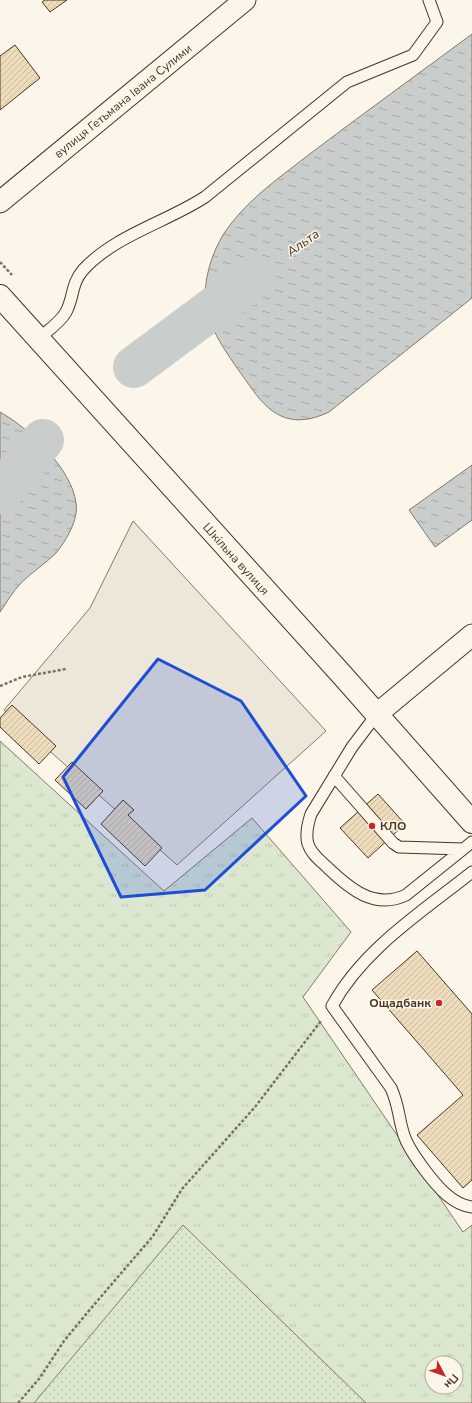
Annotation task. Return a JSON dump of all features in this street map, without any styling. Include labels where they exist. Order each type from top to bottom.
[{"type":"main road","name":"Шкільна вулиця","points":[[0,296],[377,714],[472,822]]},
{"type":"street","name":"вулиця Гетьмана Івана Сулими","points":[[0,202],[245,0]]},
{"type":"street","points":[[377,714],[472,635]]},
{"type":"lane","points":[[38,339],[66,312],[77,278],[101,255],[136,233],[189,208],[205,197],[347,82],[413,56],[437,22],[429,0]]},
{"type":"lane","points":[[377,714],[364,728],[311,814],[307,825],[308,844],[314,856],[345,884],[359,894],[373,899],[386,901],[398,899],[420,885],[468,846]]},
{"type":"lane","points":[[334,776],[393,843],[399,847],[468,846]]},
{"type":"lane","points":[[472,872],[383,943],[364,961],[343,985],[332,1006],[391,1088],[398,1102],[403,1133],[425,1168],[448,1196],[457,1202],[472,1207]]},
{"type":"path","points":[[0,686],[22,677],[66,669]]},
{"type":"path","points":[[18,1403],[39,1379],[64,1341],[153,1236],[182,1188],[255,1107],[312,1035],[332,1006]]},
{"type":"highlighted area","points":[[158,659],[241,701],[306,796],[205,890],[121,897],[63,777]]},
{"type":"green space","points":[[0,741],[164,891],[252,818],[351,932],[303,997],[463,1232],[472,1225],[472,1403],[0,1403]]},
{"type":"green space","points":[[183,1225],[366,1403],[34,1403]]},
{"type":"shaded area","points":[[133,521],[326,731],[177,865],[4,710],[90,608]]},
{"type":"water","points":[[472,34],[472,298],[329,412],[317,417],[295,420],[277,414],[268,408],[252,389],[223,347],[211,324],[205,301],[205,291],[208,271],[219,242],[239,214],[268,186]]},
{"type":"water","points":[[0,412],[24,428],[58,463],[73,490],[76,503],[76,516],[68,536],[60,548],[52,557],[21,583],[0,612]]},
{"type":"water","points":[[472,465],[472,520],[435,547],[409,510]]},
{"type":"building","points":[[45,0],[67,0],[50,12],[42,2]]},
{"type":"building","points":[[15,45],[40,78],[0,110],[0,56]]},
{"type":"building","points":[[12,705],[56,746],[39,764],[0,727],[0,718]]},
{"type":"building","points":[[72,762],[103,791],[86,809],[55,780]]},
{"type":"building","points":[[378,794],[405,824],[368,858],[340,828]]},
{"type":"building","points":[[123,800],[134,810],[128,815],[162,848],[145,866],[101,824]]},
{"type":"building","points":[[417,951],[472,1014],[472,1180],[463,1188],[417,1135],[463,1095],[372,990]]},
{"type":"waterway","name":"Альта","points":[[134,367],[255,277]]},
{"type":"waterway","name":"Альта","points":[[0,493],[43,440]]},
{"type":"place","name":"КЛО","points":[[372,826]]},
{"type":"place","name":"Ощадбанк","points":[[439,1003]]}]
